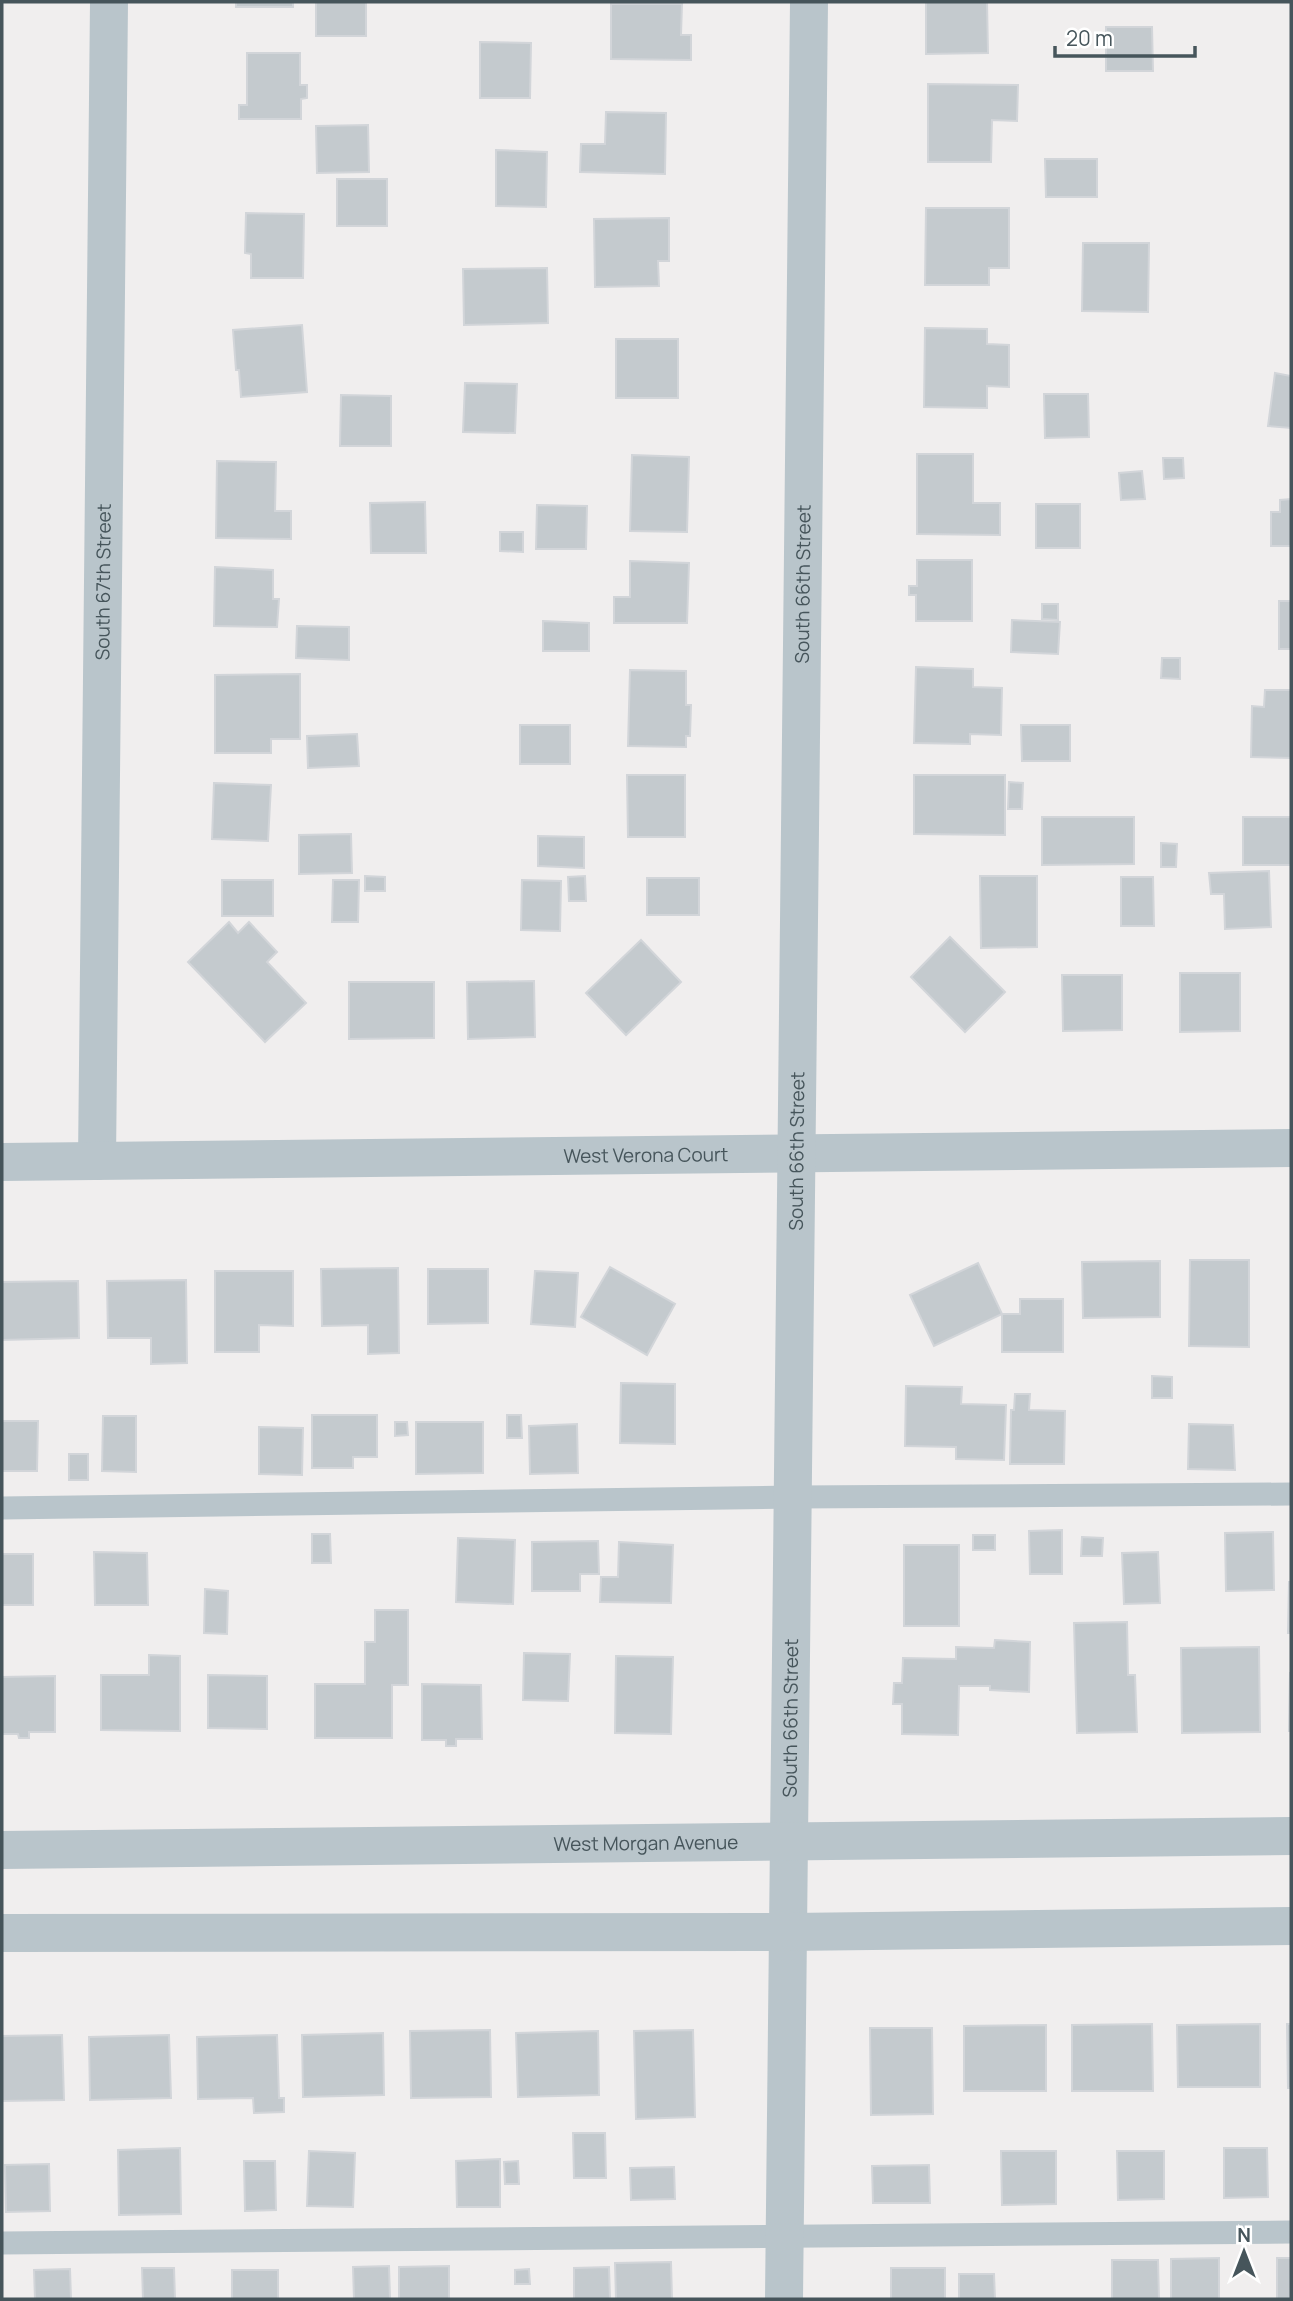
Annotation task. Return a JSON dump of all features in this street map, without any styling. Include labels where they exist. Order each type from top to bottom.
[{"type":"street","name":"South 67th Street","points":[[97,1161],[109,2]]},
{"type":"street","name":"South 66th Street","points":[[785,2299],[809,2]]},
{"type":"street","name":"West Verona Court","points":[[2,1162],[1291,1148]]},
{"type":"street","name":"West Morgan Avenue","points":[[2,1850],[1291,1836]]},
{"type":"street","points":[[2,1933],[789,1932],[1291,1926]]},
{"type":"lane","points":[[2,1508],[794,1497],[1291,1494]]},
{"type":"lane","points":[[2,2243],[1291,2232]]},
{"type":"building","points":[[236,2],[293,2],[293,7],[236,7]]},
{"type":"building","points":[[316,2],[366,2],[366,36],[316,36]]},
{"type":"building","points":[[926,2],[987,2],[988,53],[926,54]]},
{"type":"building","points":[[611,4],[682,4],[681,35],[691,35],[691,60],[611,59]]},
{"type":"building","points":[[1106,27],[1152,27],[1153,71],[1106,71]]},
{"type":"building","points":[[480,42],[531,43],[530,98],[480,98]]},
{"type":"building","points":[[247,53],[300,53],[300,85],[307,85],[307,98],[301,99],[301,119],[239,119],[239,105],[247,105]]},
{"type":"building","points":[[928,84],[1018,85],[1017,121],[992,120],[991,162],[928,162]]},
{"type":"building","points":[[606,112],[666,113],[665,174],[580,172],[581,144],[605,144]]},
{"type":"building","points":[[368,125],[369,172],[317,173],[316,126]]},
{"type":"building","points":[[496,150],[547,152],[546,207],[496,206]]},
{"type":"building","points":[[1045,159],[1097,159],[1097,197],[1046,197]]},
{"type":"building","points":[[337,179],[387,179],[387,226],[337,226]]},
{"type":"building","points":[[926,208],[1009,208],[1009,268],[989,268],[989,285],[925,285]]},
{"type":"building","points":[[246,213],[304,214],[303,278],[251,278],[251,254],[245,253]]},
{"type":"building","points":[[669,218],[669,261],[658,261],[659,286],[595,287],[594,219]]},
{"type":"building","points":[[1083,243],[1149,243],[1148,312],[1082,311]]},
{"type":"building","points":[[547,268],[548,323],[464,325],[463,269]]},
{"type":"building","points":[[302,325],[307,392],[241,397],[233,330]]},
{"type":"building","points":[[925,328],[987,329],[987,344],[1009,345],[1009,387],[987,386],[987,408],[924,407]]},
{"type":"building","points":[[616,339],[678,339],[678,398],[616,398]]},
{"type":"building","points":[[1275,373],[1291,376],[1291,428],[1268,426]]},
{"type":"building","points":[[465,383],[517,384],[515,433],[463,432]]},
{"type":"building","points":[[1044,394],[1088,394],[1089,437],[1045,438]]},
{"type":"building","points":[[341,395],[391,396],[391,446],[340,446]]},
{"type":"building","points":[[917,454],[973,454],[973,503],[1000,503],[1000,535],[917,534]]},
{"type":"building","points":[[632,455],[689,457],[687,532],[630,531]]},
{"type":"building","points":[[1163,458],[1183,458],[1184,478],[1164,479]]},
{"type":"building","points":[[217,461],[276,462],[275,511],[291,511],[291,539],[216,538]]},
{"type":"building","points":[[1142,471],[1145,499],[1121,500],[1119,473]]},
{"type":"building","points":[[1291,499],[1291,546],[1271,546],[1271,512],[1280,512],[1280,500]]},
{"type":"building","points":[[425,502],[426,553],[371,553],[370,503]]},
{"type":"building","points":[[1036,504],[1080,504],[1080,548],[1036,548]]},
{"type":"building","points":[[537,505],[587,506],[586,549],[536,549]]},
{"type":"building","points":[[500,532],[523,532],[523,552],[500,551]]},
{"type":"building","points":[[917,560],[972,560],[972,621],[916,621],[916,595],[909,595],[909,586],[917,586]]},
{"type":"building","points":[[630,561],[689,563],[687,623],[614,623],[614,597],[630,597]]},
{"type":"building","points":[[215,567],[273,570],[273,599],[279,599],[277,627],[214,626]]},
{"type":"building","points":[[1279,601],[1291,601],[1291,649],[1279,649]]},
{"type":"building","points":[[1042,604],[1058,604],[1058,620],[1042,619]]},
{"type":"building","points":[[1012,620],[1060,622],[1058,654],[1011,652]]},
{"type":"building","points":[[543,621],[589,623],[589,651],[543,651]]},
{"type":"building","points":[[297,626],[349,627],[349,660],[296,658]]},
{"type":"building","points":[[1162,658],[1180,658],[1180,679],[1161,678]]},
{"type":"building","points":[[916,667],[973,669],[973,687],[1002,688],[1001,735],[970,734],[970,744],[914,743]]},
{"type":"building","points":[[630,670],[686,671],[686,705],[691,705],[690,736],[686,736],[686,747],[628,746]]},
{"type":"building","points":[[300,674],[300,739],[271,739],[271,753],[215,753],[215,675]]},
{"type":"building","points":[[1265,690],[1291,690],[1291,758],[1251,757],[1252,706],[1264,707]]},
{"type":"building","points":[[520,725],[570,725],[570,764],[520,764]]},
{"type":"building","points":[[1021,725],[1070,725],[1070,761],[1022,761]]},
{"type":"building","points":[[357,734],[359,766],[308,768],[307,736]]},
{"type":"building","points":[[627,775],[685,775],[685,837],[628,837]]},
{"type":"building","points":[[914,775],[1005,775],[1005,835],[914,834]]},
{"type":"building","points":[[1009,782],[1023,783],[1022,809],[1008,809]]},
{"type":"building","points":[[214,783],[271,785],[268,841],[212,839]]},
{"type":"building","points":[[1042,817],[1134,817],[1134,864],[1042,865]]},
{"type":"building","points":[[1243,817],[1291,817],[1291,865],[1243,865]]},
{"type":"building","points":[[351,834],[352,873],[299,874],[299,835]]},
{"type":"building","points":[[538,836],[584,837],[584,868],[538,866]]},
{"type":"building","points":[[1161,843],[1177,844],[1176,867],[1161,867]]},
{"type":"building","points":[[1269,871],[1271,927],[1225,929],[1224,894],[1211,894],[1209,873]]},
{"type":"building","points":[[365,876],[385,877],[385,891],[365,891]]},
{"type":"building","points":[[585,876],[586,901],[569,901],[568,877]]},
{"type":"building","points":[[980,876],[1037,876],[1037,947],[981,948]]},
{"type":"building","points":[[1121,877],[1153,877],[1154,926],[1121,926]]},
{"type":"building","points":[[647,878],[699,878],[699,915],[647,915]]},
{"type":"building","points":[[222,880],[273,880],[273,916],[222,916]]},
{"type":"building","points":[[333,880],[359,880],[358,922],[332,922]]},
{"type":"building","points":[[522,880],[561,881],[560,931],[521,930]]},
{"type":"building","points":[[229,922],[238,933],[249,922],[277,952],[267,962],[306,1003],[265,1042],[188,962]]},
{"type":"building","points":[[950,937],[1005,992],[965,1032],[911,977]]},
{"type":"building","points":[[641,940],[681,982],[626,1035],[586,993]]},
{"type":"building","points":[[1180,973],[1240,973],[1240,1031],[1180,1032]]},
{"type":"building","points":[[1062,975],[1122,975],[1122,1030],[1063,1031]]},
{"type":"building","points":[[534,981],[535,1037],[468,1039],[467,982]]},
{"type":"building","points":[[349,982],[434,982],[434,1038],[349,1039]]},
{"type":"building","points":[[1190,1260],[1249,1260],[1249,1347],[1189,1346]]},
{"type":"building","points":[[1160,1261],[1160,1317],[1083,1318],[1082,1262]]},
{"type":"building","points":[[978,1263],[1002,1314],[934,1346],[910,1295]]},
{"type":"building","points":[[610,1267],[675,1304],[647,1355],[581,1317]]},
{"type":"building","points":[[398,1268],[399,1353],[368,1354],[368,1325],[322,1326],[321,1269]]},
{"type":"building","points":[[428,1269],[488,1269],[488,1323],[428,1324]]},
{"type":"building","points":[[215,1271],[293,1271],[293,1326],[259,1325],[259,1352],[215,1352]]},
{"type":"building","points":[[535,1271],[578,1273],[575,1327],[531,1324]]},
{"type":"building","points":[[186,1280],[187,1363],[151,1364],[151,1338],[108,1338],[107,1281]]},
{"type":"building","points":[[78,1281],[79,1338],[2,1340],[2,1282]]},
{"type":"building","points":[[1020,1299],[1063,1299],[1063,1352],[1002,1352],[1002,1314],[1020,1314]]},
{"type":"building","points":[[1152,1376],[1172,1377],[1172,1398],[1152,1398]]},
{"type":"building","points":[[621,1383],[675,1384],[675,1444],[620,1443]]},
{"type":"building","points":[[906,1386],[962,1387],[961,1404],[1006,1405],[1004,1460],[956,1459],[956,1447],[905,1446]]},
{"type":"building","points":[[1015,1394],[1030,1394],[1029,1410],[1065,1411],[1064,1464],[1010,1464],[1011,1410],[1014,1410]]},
{"type":"building","points":[[312,1415],[377,1415],[377,1457],[353,1457],[353,1468],[312,1468]]},
{"type":"building","points":[[507,1415],[521,1415],[522,1438],[507,1438]]},
{"type":"building","points":[[103,1416],[136,1416],[136,1472],[102,1471]]},
{"type":"building","points":[[2,1421],[38,1421],[37,1471],[2,1471]]},
{"type":"building","points":[[395,1422],[407,1422],[408,1435],[395,1436]]},
{"type":"building","points":[[416,1422],[483,1422],[483,1473],[416,1474]]},
{"type":"building","points":[[577,1424],[578,1473],[530,1474],[529,1426]]},
{"type":"building","points":[[1189,1424],[1233,1425],[1235,1470],[1188,1469]]},
{"type":"building","points":[[259,1427],[303,1428],[302,1475],[259,1474]]},
{"type":"building","points":[[69,1454],[88,1454],[88,1480],[69,1480]]},
{"type":"building","points":[[1062,1530],[1062,1574],[1030,1574],[1029,1531]]},
{"type":"building","points":[[1273,1532],[1274,1590],[1226,1591],[1225,1533]]},
{"type":"building","points":[[312,1534],[330,1534],[331,1563],[312,1563]]},
{"type":"building","points":[[973,1535],[995,1535],[995,1550],[973,1550]]},
{"type":"building","points":[[1082,1537],[1103,1538],[1102,1556],[1081,1556]]},
{"type":"building","points":[[458,1538],[515,1540],[513,1604],[456,1602]]},
{"type":"building","points":[[598,1541],[599,1574],[580,1574],[580,1591],[532,1591],[532,1542]]},
{"type":"building","points":[[619,1542],[673,1545],[671,1603],[600,1602],[601,1577],[618,1577]]},
{"type":"building","points":[[904,1545],[959,1545],[959,1626],[904,1626]]},
{"type":"building","points":[[94,1552],[147,1553],[148,1605],[95,1605]]},
{"type":"building","points":[[1158,1552],[1160,1603],[1124,1604],[1122,1553]]},
{"type":"building","points":[[2,1554],[33,1554],[33,1605],[2,1605]]},
{"type":"building","points":[[1291,1582],[1291,1633],[1288,1633]]},
{"type":"building","points":[[205,1589],[228,1591],[227,1634],[204,1633]]},
{"type":"building","points":[[375,1610],[408,1610],[408,1685],[392,1685],[392,1738],[315,1738],[315,1684],[365,1684],[365,1642],[375,1642]]},
{"type":"building","points":[[1127,1622],[1128,1675],[1135,1675],[1137,1732],[1077,1733],[1074,1623]]},
{"type":"building","points":[[995,1640],[1030,1642],[1029,1692],[990,1690],[990,1686],[959,1686],[958,1735],[902,1734],[902,1704],[893,1704],[894,1683],[902,1683],[903,1658],[956,1659],[956,1647],[994,1648]]},
{"type":"building","points":[[1259,1647],[1260,1732],[1182,1733],[1181,1648]]},
{"type":"building","points":[[524,1653],[570,1654],[568,1701],[523,1700]]},
{"type":"building","points":[[149,1655],[180,1656],[180,1731],[101,1730],[101,1675],[149,1675]]},
{"type":"building","points":[[616,1656],[673,1657],[671,1734],[615,1733]]},
{"type":"building","points":[[1290,1673],[1291,1731],[1289,1731]]},
{"type":"building","points":[[208,1675],[267,1676],[267,1729],[208,1728]]},
{"type":"building","points":[[55,1676],[55,1732],[29,1732],[29,1738],[19,1738],[18,1734],[2,1734],[2,1677]]},
{"type":"building","points":[[422,1684],[481,1685],[482,1739],[456,1739],[456,1746],[446,1746],[446,1740],[422,1740]]},
{"type":"building","points":[[1152,2024],[1153,2091],[1072,2091],[1072,2025]]},
{"type":"building","points":[[1260,2024],[1260,2087],[1178,2087],[1177,2025]]},
{"type":"building","points":[[1287,2024],[1291,2024],[1291,2088],[1288,2088]]},
{"type":"building","points":[[1046,2025],[1046,2091],[964,2091],[964,2026]]},
{"type":"building","points":[[870,2028],[932,2028],[933,2114],[871,2115]]},
{"type":"building","points":[[490,2030],[491,2097],[411,2098],[410,2031]]},
{"type":"building","points":[[693,2030],[695,2117],[636,2119],[634,2031]]},
{"type":"building","points":[[598,2031],[599,2095],[518,2097],[516,2033]]},
{"type":"building","points":[[383,2033],[384,2095],[303,2097],[302,2035]]},
{"type":"building","points":[[62,2035],[64,2100],[2,2101],[2,2036]]},
{"type":"building","points":[[169,2035],[171,2098],[90,2100],[89,2037]]},
{"type":"building","points":[[277,2035],[279,2098],[284,2098],[284,2112],[254,2113],[253,2098],[198,2099],[197,2037]]},
{"type":"building","points":[[573,2133],[605,2133],[606,2178],[574,2178]]},
{"type":"building","points":[[180,2148],[181,2214],[119,2215],[118,2150]]},
{"type":"building","points":[[1224,2148],[1267,2148],[1268,2197],[1224,2198]]},
{"type":"building","points":[[309,2151],[355,2153],[353,2207],[307,2206]]},
{"type":"building","points":[[1001,2151],[1056,2151],[1056,2204],[1002,2205]]},
{"type":"building","points":[[1117,2151],[1164,2151],[1164,2199],[1118,2200]]},
{"type":"building","points":[[500,2159],[500,2207],[457,2207],[456,2161]]},
{"type":"building","points":[[244,2161],[275,2161],[276,2210],[245,2211]]},
{"type":"building","points":[[518,2161],[519,2184],[505,2184],[504,2162]]},
{"type":"building","points":[[49,2164],[50,2211],[6,2212],[5,2165]]},
{"type":"building","points":[[929,2165],[930,2203],[873,2203],[872,2166]]},
{"type":"building","points":[[674,2167],[675,2199],[631,2200],[630,2168]]},
{"type":"building","points":[[1219,2258],[1219,2299],[1171,2299],[1171,2259]]},
{"type":"building","points":[[1277,2258],[1291,2258],[1291,2299],[1277,2299]]},
{"type":"building","points":[[1112,2260],[1158,2260],[1159,2299],[1112,2299]]},
{"type":"building","points":[[671,2262],[672,2299],[616,2299],[615,2263]]},
{"type":"building","points":[[389,2266],[390,2299],[354,2299],[353,2267]]},
{"type":"building","points":[[449,2266],[449,2299],[399,2299],[399,2267]]},
{"type":"building","points":[[609,2267],[610,2299],[574,2299],[574,2268]]},
{"type":"building","points":[[142,2268],[174,2268],[175,2299],[143,2299]]},
{"type":"building","points":[[891,2268],[945,2268],[945,2299],[891,2299]]},
{"type":"building","points":[[70,2269],[71,2299],[35,2299],[34,2270]]},
{"type":"building","points":[[529,2269],[530,2284],[515,2284],[515,2270]]},
{"type":"building","points":[[232,2270],[278,2270],[278,2299],[232,2299]]},
{"type":"building","points":[[959,2274],[994,2274],[995,2299],[959,2299]]}]
